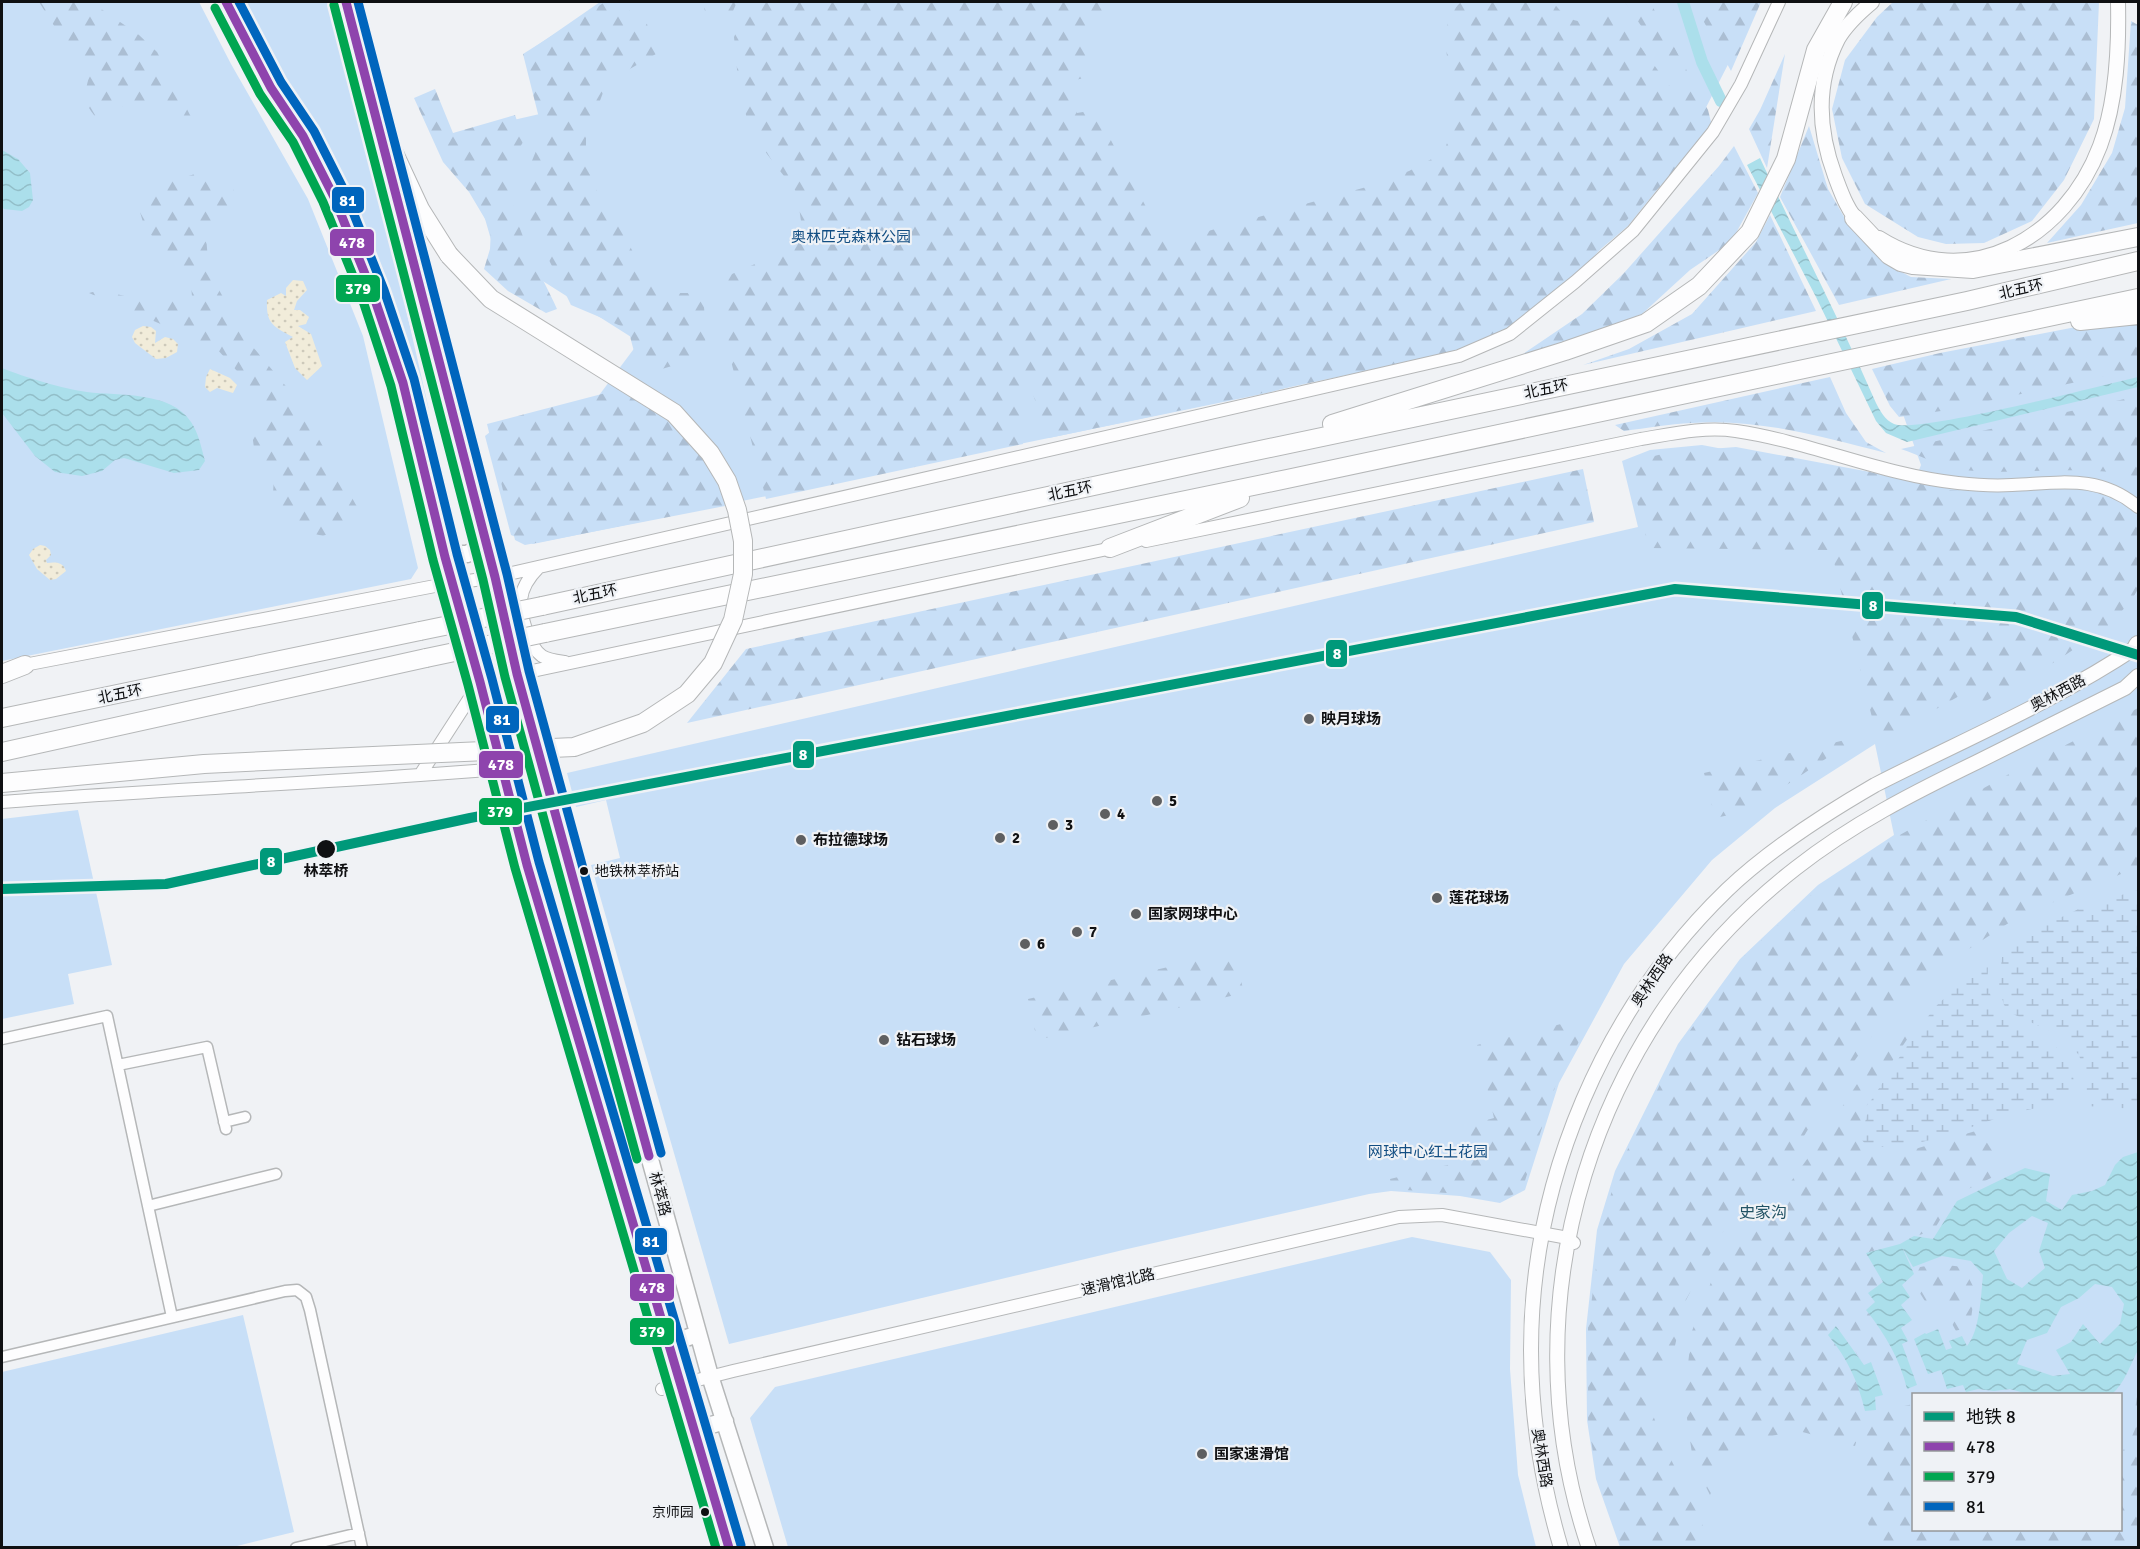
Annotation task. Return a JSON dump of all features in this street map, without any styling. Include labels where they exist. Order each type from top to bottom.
[{"type":"highway","points":[[1227,457],[1565,351],[1646,323],[1699,286],[1750,232],[1786,159],[1816,50],[1843,2]]},
{"type":"highway","points":[[2,783],[204,764],[574,747],[643,723],[687,694],[713,663],[733,620],[743,574],[743,541],[727,480],[710,453],[674,413],[492,299],[449,255],[420,209],[373,108]]},
{"type":"highway","points":[[1854,218],[1889,255],[1901,262],[1913,265],[1973,269],[2139,237]]},
{"type":"highway","name":"北五环","points":[[2,718],[542,606],[2139,261]]},
{"type":"highway","name":"北五环","points":[[2,752],[426,658],[1287,479],[2139,298]]},
{"type":"highway","points":[[1998,328],[2139,315]]},
{"type":"highway","points":[[1110,548],[1287,479]]},
{"type":"highway","points":[[2,672],[25,665]]},
{"type":"main road","points":[[226,2],[271,88],[303,136],[329,187],[373,294],[403,383],[441,540],[527,865],[729,1548]]},
{"type":"main road","name":"林萃路","points":[[346,2],[495,577],[529,720],[698,1334],[765,1548]]},
{"type":"main road","points":[[1872,2],[1839,38],[1824,74],[1820,103],[1822,133],[1839,187],[1854,218],[1894,248],[1912,254],[1947,260],[1981,258],[2014,248],[2044,228],[2079,188],[2100,145],[2111,106],[2118,2]]},
{"type":"main road","points":[[441,540],[452,554],[467,554],[481,547],[483,531]]},
{"type":"main road","name":"奥林西路","points":[[1561,1548],[1539,1450],[1531,1348],[1535,1291],[1543,1233],[1554,1181],[1578,1113],[1599,1065],[1624,1021],[1677,943],[1728,890],[1792,838],[1848,801],[2092,676],[2138,645]]},
{"type":"main road","name":"奥林西路","points":[[1588,1548],[1570,1477],[1560,1409],[1557,1334],[1561,1284],[1582,1179],[1592,1149],[1632,1062],[1666,1003],[1743,913],[1796,867],[1874,814],[2125,688],[2139,676]]},
{"type":"main road","points":[[492,726],[500,712],[511,707],[521,710],[529,720]]},
{"type":"main road","points":[[668,1344],[698,1334]]},
{"type":"main road","points":[[694,1430],[725,1421]]},
{"type":"street","points":[[25,665],[435,586],[495,577],[1459,356],[1510,334],[1575,282],[1633,231],[1706,141],[1741,84],[1779,2]]},
{"type":"street","points":[[420,775],[480,682],[1110,548],[1641,439],[1685,432],[1735,430],[1938,481],[1979,485],[2067,481],[2090,483],[2111,489],[2127,497],[2139,507]]},
{"type":"street","points":[[540,566],[530,577],[521,600],[531,645],[543,657],[568,663]]},
{"type":"street","points":[[2,802],[109,793],[275,785],[502,769]]},
{"type":"street","points":[[2,1039],[107,1016],[172,1317]]},
{"type":"street","points":[[117,1065],[207,1047],[225,1126],[245,1118]]},
{"type":"street","points":[[148,1206],[276,1174]]},
{"type":"street","name":"速滑馆北路","points":[[662,1389],[1400,1217],[1442,1215],[1543,1233],[1571,1241]]},
{"type":"street","points":[[2,1357],[297,1290],[306,1297],[310,1310],[362,1548]]},
{"type":"street","points":[[296,1548],[359,1533]]},
{"type":"green space","points":[[2,2],[199,2],[231,64],[308,199],[363,336],[418,568],[411,579],[2,661]]},
{"type":"green space","points":[[39,2],[91,2],[139,35],[157,52],[201,136],[169,107],[140,101],[129,102],[101,122],[87,104],[86,92],[91,70],[58,32]]},
{"type":"green space","points":[[238,2],[336,2],[429,410],[408,362],[377,275],[315,133]]},
{"type":"green space","name":"奥林匹克森林公园","points":[[600,2],[1760,2],[1676,166],[1628,226],[1507,328],[1267,393],[533,544],[511,535],[485,436],[505,420],[597,398],[639,342],[494,250],[460,132],[544,113],[532,49]]},
{"type":"green space","points":[[605,2],[623,2],[626,8],[647,24],[656,54],[607,82],[586,138],[586,164],[604,209],[612,211],[637,260],[646,272],[658,282],[679,293],[691,293],[704,304],[706,356],[655,371],[636,359],[628,329],[571,305],[527,215],[522,185],[543,134],[523,54]]},
{"type":"green space","points":[[703,2],[737,2],[733,11],[706,16]]},
{"type":"green space","points":[[751,2],[1106,2],[1104,20],[1084,27],[1093,56],[1088,77],[1067,82],[1077,113],[1095,110],[1165,243],[1370,186],[1409,171],[1443,153],[1454,126],[1445,37],[1450,13],[1461,2],[1553,2],[1567,16],[1580,21],[1588,21],[1614,11],[1677,96],[1685,91],[1625,2],[1650,2],[1708,110],[1712,126],[1683,164],[1634,212],[1589,262],[1506,333],[1456,352],[1049,438],[1031,389],[1018,392],[1023,444],[766,499],[729,353],[725,277],[755,264],[785,244],[801,221],[797,193],[767,154],[748,124],[738,80],[734,37]]},
{"type":"green space","points":[[1693,2],[1761,2],[1731,71]]},
{"type":"green space","points":[[1893,2],[2099,2],[2094,119],[2064,180],[2032,221],[1984,243],[1946,244],[1918,237],[1865,204],[1842,158],[1832,109],[1845,60],[1877,17]]},
{"type":"green space","points":[[2131,21],[2138,25],[2138,223],[2047,243],[2081,205],[2112,153],[2125,108]]},
{"type":"green space","points":[[1785,54],[1767,168],[1749,129]]},
{"type":"green space","points":[[435,89],[453,133],[515,115],[524,140],[512,165],[511,183],[517,221],[557,309],[546,313],[508,291],[484,269],[490,249],[491,229],[469,192],[443,162],[414,98]]},
{"type":"green space","points":[[1809,126],[1828,189],[1851,229],[1890,266],[1911,277],[1951,279],[1839,305],[1780,197]]},
{"type":"green space","points":[[1734,146],[1758,193],[1731,242],[1690,270],[1642,314],[1584,337],[1523,354],[1582,314],[1624,273]]},
{"type":"green space","points":[[198,173],[234,180],[233,200],[206,236],[209,272],[247,340],[295,397],[360,512],[359,522],[323,536],[295,529],[280,512],[273,494],[274,476],[265,460],[254,448],[252,433],[264,421],[237,371],[216,348],[89,293],[100,290],[145,301],[174,297],[193,308],[190,273],[145,229],[140,212],[141,199],[160,185]]},
{"type":"green space","points":[[1770,215],[1816,311],[1583,365],[1629,349],[1692,314],[1756,242]]},
{"type":"green space","name":"网球中心红土花园","points":[[2138,321],[2138,1547],[1620,1547],[1596,1479],[1587,1420],[1586,1329],[1597,1230],[1615,1171],[1678,1044],[1740,959],[1818,885],[1894,835],[1875,744],[1775,808],[1712,860],[1624,964],[1559,1083],[1525,1190],[1500,1203],[1460,1196],[1391,1191],[1369,1194],[729,1344],[591,865],[620,858],[606,800],[576,807],[567,773],[1638,527],[1622,461],[1650,450],[1702,445],[1913,485],[1921,465],[1887,369]]},
{"type":"green space","points":[[2138,325],[2138,369],[1941,411],[1899,417],[1890,406],[1872,369],[1940,353],[2081,326]]},
{"type":"green space","points":[[1830,377],[1846,413],[1866,442],[1886,453],[1790,430],[1741,423],[1666,425],[1624,431],[1615,425]]},
{"type":"green space","points":[[621,389],[672,425],[697,450],[717,484],[725,506],[525,545],[515,540],[487,424]]},
{"type":"green space","points":[[2138,396],[2138,477],[2073,470],[2007,472],[1963,470],[1901,449]]},
{"type":"green space","points":[[1736,447],[1870,472],[1946,490],[2027,494],[2090,491],[2128,504],[2138,519],[2138,589],[2131,601],[2108,626],[2058,660],[1977,706],[1968,691],[1878,742],[1831,550],[1649,548],[1627,463],[1670,452]]},
{"type":"green space","points":[[1583,469],[1594,522],[687,723],[746,649]]},
{"type":"green space","points":[[2138,708],[2138,867],[2007,924],[1940,968],[1879,1026],[1819,1111],[1792,1156],[1767,1187],[1720,1235],[1685,1302],[1671,1363],[1652,1363],[1651,1388],[1636,1390],[1651,1410],[1668,1454],[1689,1494],[1712,1547],[1621,1547],[1597,1479],[1588,1420],[1588,1328],[1601,1230],[1618,1169],[1679,1046],[1741,959],[1819,888],[1898,836],[2009,774]]},
{"type":"green space","points":[[1858,737],[1748,811],[1715,818],[1704,773]]},
{"type":"green space","points":[[78,810],[112,965],[68,974],[74,1004],[2,1019],[2,819]]},
{"type":"green space","points":[[2138,890],[2138,1109],[2086,1106],[2087,1081],[2079,1055],[2061,1036],[2013,1014],[2004,1005],[1999,987],[2002,957],[2022,938],[2047,924],[2085,906]]},
{"type":"green space","points":[[1234,952],[1244,993],[1037,1040],[1028,999]]},
{"type":"green space","points":[[1988,965],[1989,991],[1997,1010],[2013,1023],[2063,1053],[2071,1069],[2075,1089],[2064,1102],[2009,1114],[1943,1137],[1904,1146],[1868,1147],[1861,1139],[1870,1102],[1914,1035],[1936,1006],[1961,983]]},
{"type":"green space","points":[[1933,1001],[1885,1072],[1868,1102],[1858,1140],[1869,1155],[1915,1149],[1979,1130],[1994,1154],[1993,1177],[1954,1196],[1934,1230],[1867,1253],[1884,1282],[1875,1302],[1866,1310],[1883,1332],[1897,1359],[1892,1361],[1894,1367],[1877,1374],[1871,1362],[1864,1365],[1850,1343],[1828,1335],[1841,1351],[1857,1379],[1864,1400],[1864,1419],[1855,1446],[1795,1430],[1730,1447],[1710,1495],[1693,1461],[1684,1397],[1692,1331],[1715,1272],[1777,1201],[1859,1081],[1906,1021]]},
{"type":"green space","points":[[1593,1016],[1556,1084],[1522,1190],[1500,1201],[1460,1194],[1392,1189],[1390,1179],[1472,1159],[1465,1126],[1494,1118],[1477,1045]]},
{"type":"green space","name":"国家速滑馆","points":[[1412,1237],[1490,1252],[1511,1280],[1510,1369],[1518,1475],[1536,1547],[788,1547],[750,1418],[775,1387]]},
{"type":"green space","points":[[1938,1264],[1963,1267],[1975,1290],[1970,1326],[1956,1331],[1940,1302],[1928,1306],[1913,1282],[1920,1267]]},
{"type":"green space","points":[[243,1315],[294,1532],[229,1548],[2,1547],[2,1372]]},
{"type":"green space","points":[[2138,1389],[2138,1547],[1867,1547],[1873,1538],[1863,1508],[1864,1453],[1869,1414],[1912,1404],[1912,1531],[2122,1531],[2122,1452],[2136,1427],[2135,1410]]},
{"type":"sand","points":[[293,280],[303,281],[307,290],[297,301],[294,310],[300,310],[309,317],[306,324],[298,326],[311,334],[322,366],[307,380],[295,368],[285,342],[293,337],[272,323],[267,308],[267,300],[281,293],[286,296],[286,288]]},
{"type":"sand","points":[[143,326],[151,327],[156,331],[155,343],[165,337],[173,339],[178,344],[177,352],[166,358],[156,359],[135,343],[132,337],[135,330]]},
{"type":"sand","points":[[210,369],[230,378],[237,385],[233,393],[217,388],[210,392],[205,387]]},
{"type":"sand","points":[[40,545],[50,550],[51,555],[46,560],[47,563],[59,563],[65,568],[66,571],[56,579],[50,580],[37,569],[29,555]]},
{"type":"water","points":[[2,150],[18,159],[30,173],[33,200],[29,207],[22,211],[2,207]]},
{"type":"water","points":[[1760,158],[1876,403],[1883,415],[1894,424],[1909,425],[1972,416],[2138,377],[2138,387],[1907,442],[1886,433],[1876,421],[1816,297],[1747,165]]},
{"type":"water","points":[[2,368],[67,388],[144,397],[171,405],[191,422],[198,436],[205,461],[199,470],[174,473],[124,458],[115,460],[102,471],[82,476],[55,472],[35,456],[2,413]]},
{"type":"water","points":[[2138,1152],[2138,1350],[2117,1390],[2113,1393],[2024,1393],[2010,1389],[1994,1391],[1978,1389],[1966,1392],[1963,1385],[1947,1389],[1941,1370],[1928,1374],[1914,1339],[1938,1329],[1946,1350],[1952,1348],[1949,1341],[1962,1336],[1967,1346],[1975,1331],[1983,1275],[1971,1261],[1942,1256],[1913,1267],[1902,1247],[1914,1274],[1902,1285],[1910,1297],[1901,1305],[1912,1320],[1901,1328],[1908,1341],[1902,1344],[1917,1385],[1907,1389],[1891,1347],[1866,1310],[1875,1302],[1868,1293],[1883,1282],[1866,1253],[1900,1244],[1914,1236],[1933,1239],[1957,1201],[2025,1168],[2050,1174],[2046,1201],[2062,1210],[2072,1195],[2092,1191],[2105,1185],[2115,1165],[2123,1157]],"holes":[[[2032,1216],[2048,1223],[2039,1251],[2045,1268],[2022,1288],[2007,1279],[1994,1251],[2009,1233]],[[2095,1284],[2112,1287],[2124,1304],[2120,1324],[2100,1344],[2083,1324],[2071,1342],[2056,1350],[2070,1374],[2053,1376],[2017,1364],[2027,1340],[2047,1333],[2061,1307],[2079,1298]]]},
{"type":"water","points":[[1836,1326],[1864,1365],[1871,1362],[1883,1395],[1875,1397],[1876,1410],[1865,1411],[1851,1370],[1828,1335]]},
{"type":"waterway","points":[[1683,2],[1702,62],[1721,101]]},
{"type":"metro line","name":"8","points":[[2,889],[166,884],[470,818],[1675,589],[2016,617],[2138,655]]},
{"type":"transit line","name":"478","points":[[226,2],[271,88],[303,136],[334,197],[373,294],[403,383],[445,557],[527,865],[729,1548]]},
{"type":"transit line","name":"81","points":[[239,2],[281,82],[314,131],[345,192],[384,290],[414,379],[457,554],[539,862],[741,1545]]},
{"type":"transit line","name":"478","points":[[346,2],[495,577],[517,674],[649,1156]]},
{"type":"transit line","name":"81","points":[[358,2],[507,574],[529,671],[661,1153]]},
{"type":"transit line","name":"379","points":[[334,5],[483,580],[505,677],[637,1159]]},
{"type":"transit line","name":"379","points":[[215,8],[260,94],[293,142],[323,202],[362,298],[391,386],[433,560],[515,868],[716,1548]]},
{"type":"place","name":"映月球场","points":[[1309,719]]},
{"type":"place","name":"5","points":[[1157,801]]},
{"type":"place","name":"4","points":[[1105,814]]},
{"type":"place","name":"3","points":[[1053,825]]},
{"type":"place","name":"2","points":[[1000,838]]},
{"type":"place","name":"布拉德球场","points":[[801,840]]},
{"type":"place","name":"林萃桥","points":[[326,849]]},
{"type":"place","name":"地铁林萃桥站","points":[[584,871]]},
{"type":"place","name":"莲花球场","points":[[1437,898]]},
{"type":"place","name":"国家网球中心","points":[[1136,914]]},
{"type":"place","name":"7","points":[[1077,932]]},
{"type":"place","name":"6","points":[[1025,944]]},
{"type":"place","name":"钻石球场","points":[[884,1040]]},
{"type":"place","name":"国家速滑馆","points":[[1202,1454]]},
{"type":"place","name":"京师园","points":[[705,1512]]},
{"type":"district","name":"史家沟","points":[[1763,1212]]}]
